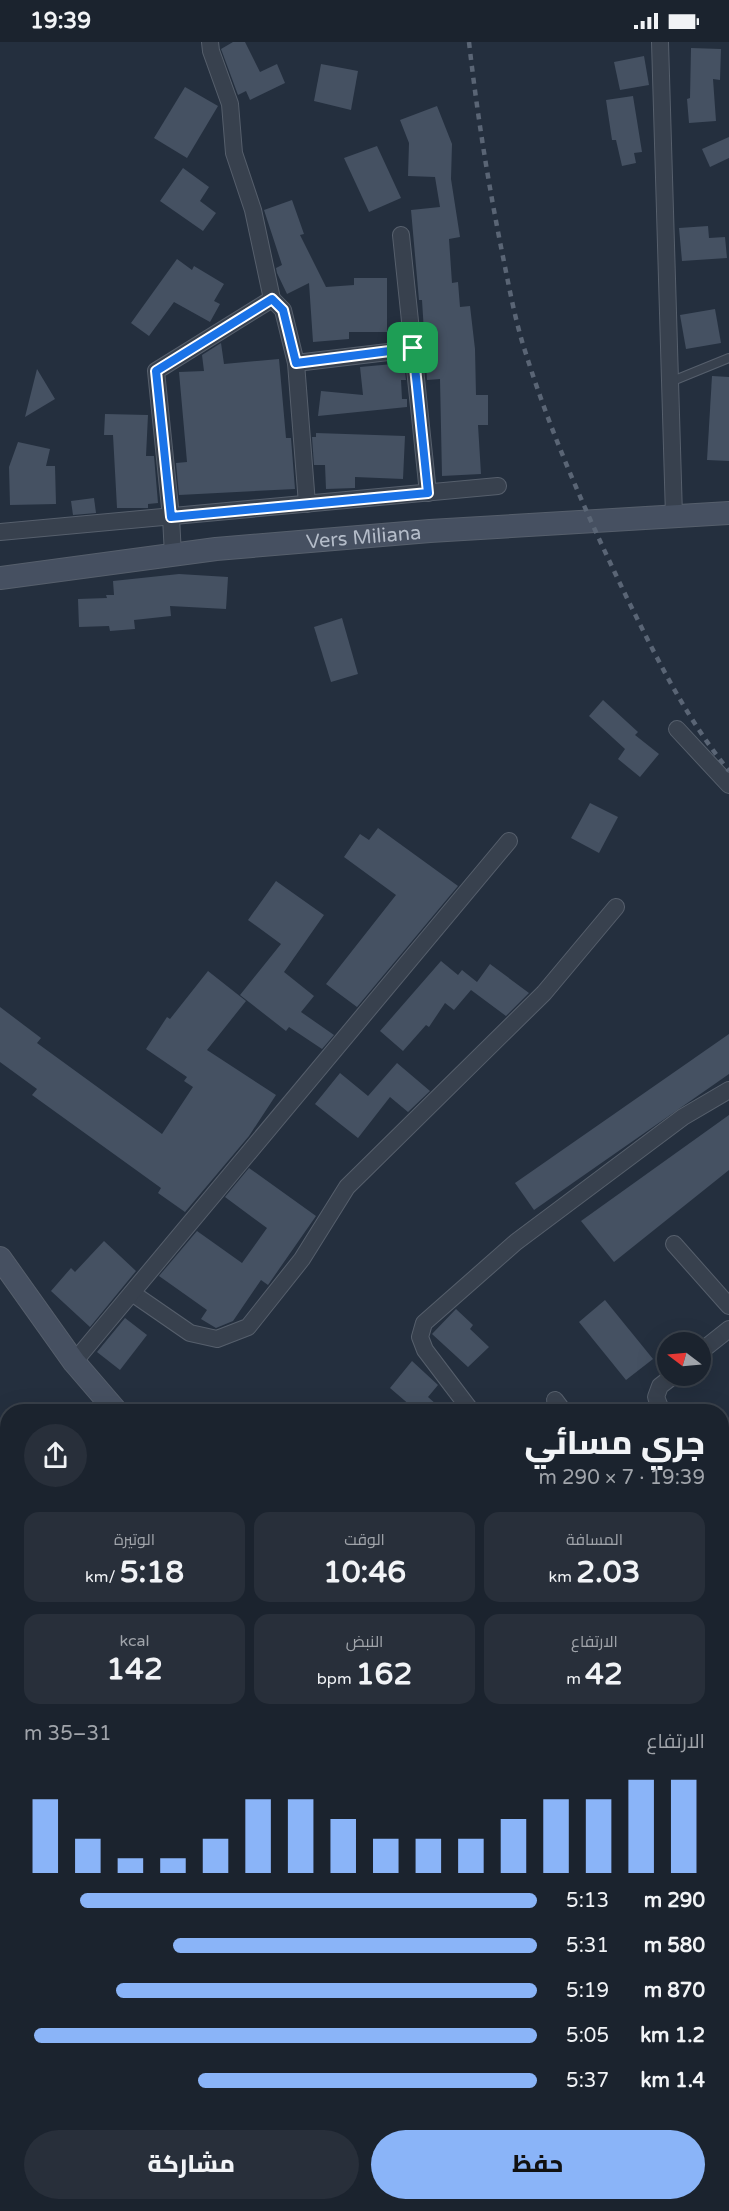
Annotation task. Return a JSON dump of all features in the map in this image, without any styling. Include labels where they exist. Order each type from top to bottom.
[{"type":"main road","name":"Vers Miliana","points":[[0,578],[173,555],[430,531],[729,513]]},
{"type":"main road","points":[[0,1258],[74,1362],[110,1404]]},
{"type":"street","points":[[210,42],[211,51],[230,104],[234,153],[253,210],[272,299],[283,310],[296,363],[307,504]]},
{"type":"street","points":[[660,42],[674,516]]},
{"type":"street","points":[[401,235],[428,493]]},
{"type":"street","points":[[173,555],[156,371],[272,299]]},
{"type":"street","points":[[296,363],[413,348]]},
{"type":"street","points":[[0,532],[498,486]]},
{"type":"street","points":[[677,729],[729,785]]},
{"type":"street","points":[[74,1362],[509,841]]},
{"type":"street","points":[[132,1293],[190,1333],[217,1339],[248,1327],[302,1259],[347,1187],[544,993],[616,907]]},
{"type":"street","points":[[466,1404],[425,1350],[420,1337],[423,1323],[516,1242],[683,1117],[729,1090]]},
{"type":"street","points":[[674,1244],[729,1306]]},
{"type":"street","points":[[711,1344],[729,1329]]},
{"type":"street","points":[[659,1404],[656,1397],[660,1386]]},
{"type":"lane","points":[[670,382],[729,358]]},
{"type":"building","points":[[233,42],[245,42],[260,72],[277,64],[285,83],[250,100],[246,91],[238,95],[221,49]]},
{"type":"building","points":[[691,48],[721,49],[720,80],[713,79],[716,121],[689,123],[687,99],[690,98]]},
{"type":"building","points":[[644,56],[649,85],[620,90],[614,62]]},
{"type":"building","points":[[321,64],[358,71],[351,110],[314,101]]},
{"type":"building","points":[[185,87],[218,106],[187,158],[154,138]]},
{"type":"building","points":[[633,96],[642,152],[634,153],[636,163],[622,166],[616,140],[612,140],[606,100]]},
{"type":"building","points":[[437,106],[452,144],[451,179],[460,237],[449,239],[452,283],[458,282],[460,307],[470,306],[475,349],[476,395],[488,395],[488,425],[478,425],[481,474],[442,476],[440,379],[427,380],[422,300],[419,300],[411,210],[440,207],[435,177],[408,176],[409,143],[400,120]]},
{"type":"building","points":[[729,137],[729,158],[710,167],[702,149]]},
{"type":"building","points":[[377,146],[401,198],[369,212],[344,158]]},
{"type":"building","points":[[183,168],[209,187],[200,201],[216,213],[203,231],[160,201]]},
{"type":"building","points":[[292,200],[304,234],[300,235],[326,287],[354,285],[354,278],[387,278],[387,332],[349,332],[349,339],[313,342],[309,283],[287,294],[277,273],[276,268],[282,265],[264,210]]},
{"type":"building","points":[[708,226],[709,238],[725,237],[727,258],[682,261],[679,228]]},
{"type":"building","points":[[177,259],[192,270],[194,266],[224,284],[214,301],[220,304],[210,322],[174,302],[149,336],[131,323]]},
{"type":"building","points":[[715,309],[721,343],[686,349],[680,315]]},
{"type":"building","points":[[221,343],[224,364],[279,359],[286,438],[291,438],[295,489],[179,495],[176,463],[187,462],[179,372],[204,371],[202,355]]},
{"type":"building","points":[[404,363],[406,380],[401,380],[402,399],[407,399],[407,407],[318,416],[321,391],[363,395],[360,367]]},
{"type":"building","points":[[37,369],[55,399],[25,417]]},
{"type":"building","points":[[712,376],[729,377],[729,461],[707,460]]},
{"type":"building","points":[[105,414],[148,415],[146,456],[154,456],[158,503],[148,504],[148,508],[117,508],[113,435],[104,435]]},
{"type":"building","points":[[316,433],[405,436],[403,479],[355,477],[355,488],[326,489],[325,465],[314,465],[312,437],[316,437]]},
{"type":"building","points":[[18,442],[50,449],[46,466],[55,466],[56,504],[10,505],[9,467]]},
{"type":"building","points":[[94,498],[96,513],[73,515],[71,501]]},
{"type":"building","points":[[179,574],[228,577],[226,609],[170,606],[171,616],[134,620],[135,629],[110,631],[109,626],[79,627],[78,599],[107,598],[106,595],[114,595],[113,581]]},
{"type":"building","points":[[342,618],[358,674],[331,682],[314,627]]},
{"type":"building","points":[[603,700],[638,732],[635,735],[659,754],[640,777],[618,759],[625,749],[589,716]]},
{"type":"building","points":[[590,803],[618,817],[599,853],[571,838]]},
{"type":"building","points":[[378,828],[458,886],[357,1007],[326,984],[396,895],[344,857],[360,834],[369,840]]},
{"type":"building","points":[[276,881],[324,915],[284,972],[314,996],[301,1012],[334,1035],[322,1049],[289,1027],[286,1031],[240,995],[281,944],[248,920]]},
{"type":"building","points":[[441,961],[458,975],[462,970],[477,982],[490,964],[529,993],[506,1016],[471,990],[454,1010],[445,1003],[429,1027],[426,1025],[403,1051],[380,1031]]},
{"type":"building","points":[[208,971],[246,1001],[207,1050],[276,1095],[249,1136],[185,1212],[158,1193],[161,1188],[32,1095],[37,1089],[0,1062],[0,1007],[41,1038],[37,1043],[162,1134],[193,1087],[184,1081],[187,1077],[146,1049],[167,1017],[170,1019]]},
{"type":"building","points":[[729,1034],[729,1074],[534,1210],[515,1183]]},
{"type":"building","points":[[397,1063],[430,1091],[408,1112],[390,1097],[358,1138],[315,1104],[340,1073],[368,1096]]},
{"type":"building","points":[[729,1115],[729,1170],[614,1262],[581,1221]]},
{"type":"building","points":[[249,1168],[316,1216],[268,1285],[261,1280],[233,1321],[216,1328],[201,1319],[207,1310],[159,1276],[197,1231],[242,1263],[267,1228],[225,1197]]},
{"type":"building","points":[[104,1241],[136,1271],[90,1327],[51,1291],[71,1268],[75,1272]]},
{"type":"building","points":[[605,1300],[653,1359],[626,1380],[579,1322]]},
{"type":"building","points":[[456,1309],[473,1325],[470,1329],[489,1347],[468,1367],[432,1334]]},
{"type":"building","points":[[125,1318],[147,1335],[120,1370],[97,1352]]},
{"type":"building","points":[[412,1361],[438,1385],[428,1397],[436,1404],[409,1404],[390,1388]]},
{"type":"railway","points":[[469,42],[483,147],[512,303],[547,416],[598,537],[660,664],[699,730],[729,771]]},
{"type":"route","points":[[272,299],[283,310],[296,363],[413,348],[428,493],[171,517],[156,371],[272,299]]}]
